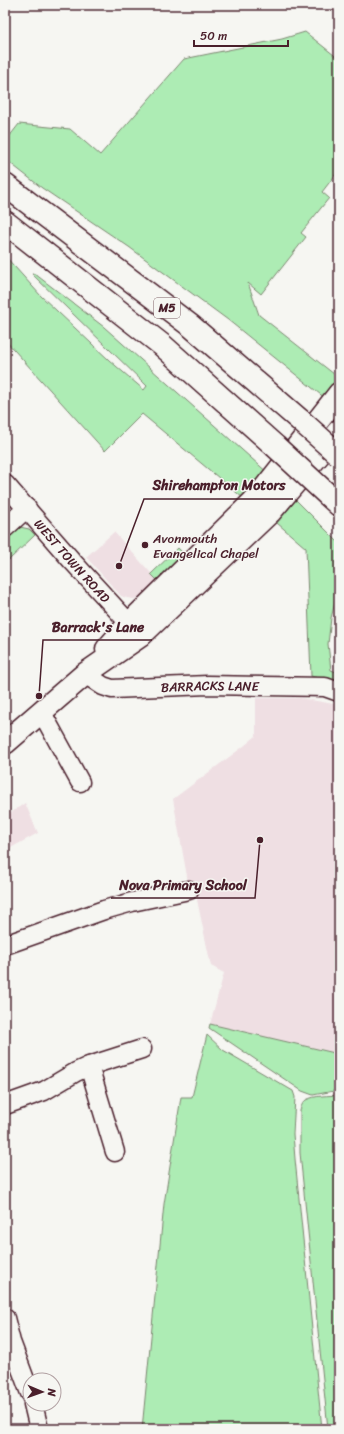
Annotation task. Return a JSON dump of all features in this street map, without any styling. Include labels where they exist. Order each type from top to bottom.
[{"type":"main road","name":"M5","points":[[5,185],[191,326],[339,455]]},
{"type":"main road","name":"M5","points":[[7,224],[162,346],[334,500]]},
{"type":"main road","points":[[135,630],[257,498],[339,394]]},
{"type":"main road","points":[[5,743],[270,512],[339,432]]},
{"type":"street","name":"WEST TOWN ROAD","points":[[5,484],[135,630]]},
{"type":"street","points":[[5,528],[27,508]]},
{"type":"street","name":"BARRACKS LANE","points":[[85,674],[103,686],[112,689],[208,685],[325,687],[339,692]]},
{"type":"street","points":[[41,711],[80,782]]},
{"type":"street","points":[[5,945],[111,908],[189,890]]},
{"type":"street","points":[[5,1104],[44,1091],[89,1066],[142,1050]]},
{"type":"street","points":[[89,1066],[115,1152]]},
{"type":"street","points":[[5,1318],[11,1342],[22,1372]]},
{"type":"street","points":[[35,1412],[39,1429]]},
{"type":"shaded area","points":[[114,532],[158,581],[141,596],[134,599],[121,596],[86,557]]},
{"type":"shaded area","points":[[256,698],[300,698],[339,705],[339,1054],[210,1024],[224,973],[211,966],[193,881],[188,882],[173,799],[256,736]]},
{"type":"shaded area","points":[[25,803],[38,833],[5,851],[5,817]]},
{"type":"green space","points":[[305,32],[339,59],[339,170],[322,192],[329,198],[301,233],[306,237],[261,294],[248,283],[259,315],[339,378],[326,399],[228,320],[129,247],[42,188],[5,159],[5,142],[19,124],[70,129],[100,155],[184,59],[282,39]]},
{"type":"green space","points":[[5,256],[41,296],[109,360],[144,390],[147,386],[32,274],[35,274],[104,327],[269,474],[243,498],[142,414],[105,451],[5,340]]},
{"type":"green space","points":[[296,500],[339,543],[339,587],[331,618],[328,644],[331,670],[339,673],[339,683],[311,676],[306,548],[277,523]]},
{"type":"green space","points":[[20,527],[29,529],[35,535],[9,560],[5,555],[5,539],[16,528]]},
{"type":"green space","points":[[178,548],[185,555],[158,581],[151,574]]},
{"type":"green space","points":[[210,1024],[339,1054],[339,1090],[313,1095],[302,1091],[209,1028]]},
{"type":"green space","points":[[207,1035],[223,1050],[293,1091],[295,1097],[293,1134],[295,1159],[322,1429],[142,1429],[164,1204],[181,1097],[192,1097]]},
{"type":"green space","points":[[339,1095],[339,1429],[328,1429],[300,1153],[300,1111],[304,1102],[310,1098]]},
{"type":"place","name":"Avonmouth Evangelical Chapel","points":[[145,545]]},
{"type":"place","name":"Shirehampton Motors","points":[[119,566]]},
{"type":"place","name":"Barrack's Lane","points":[[39,696]]},
{"type":"place","name":"Nova Primary School","points":[[260,840]]}]
